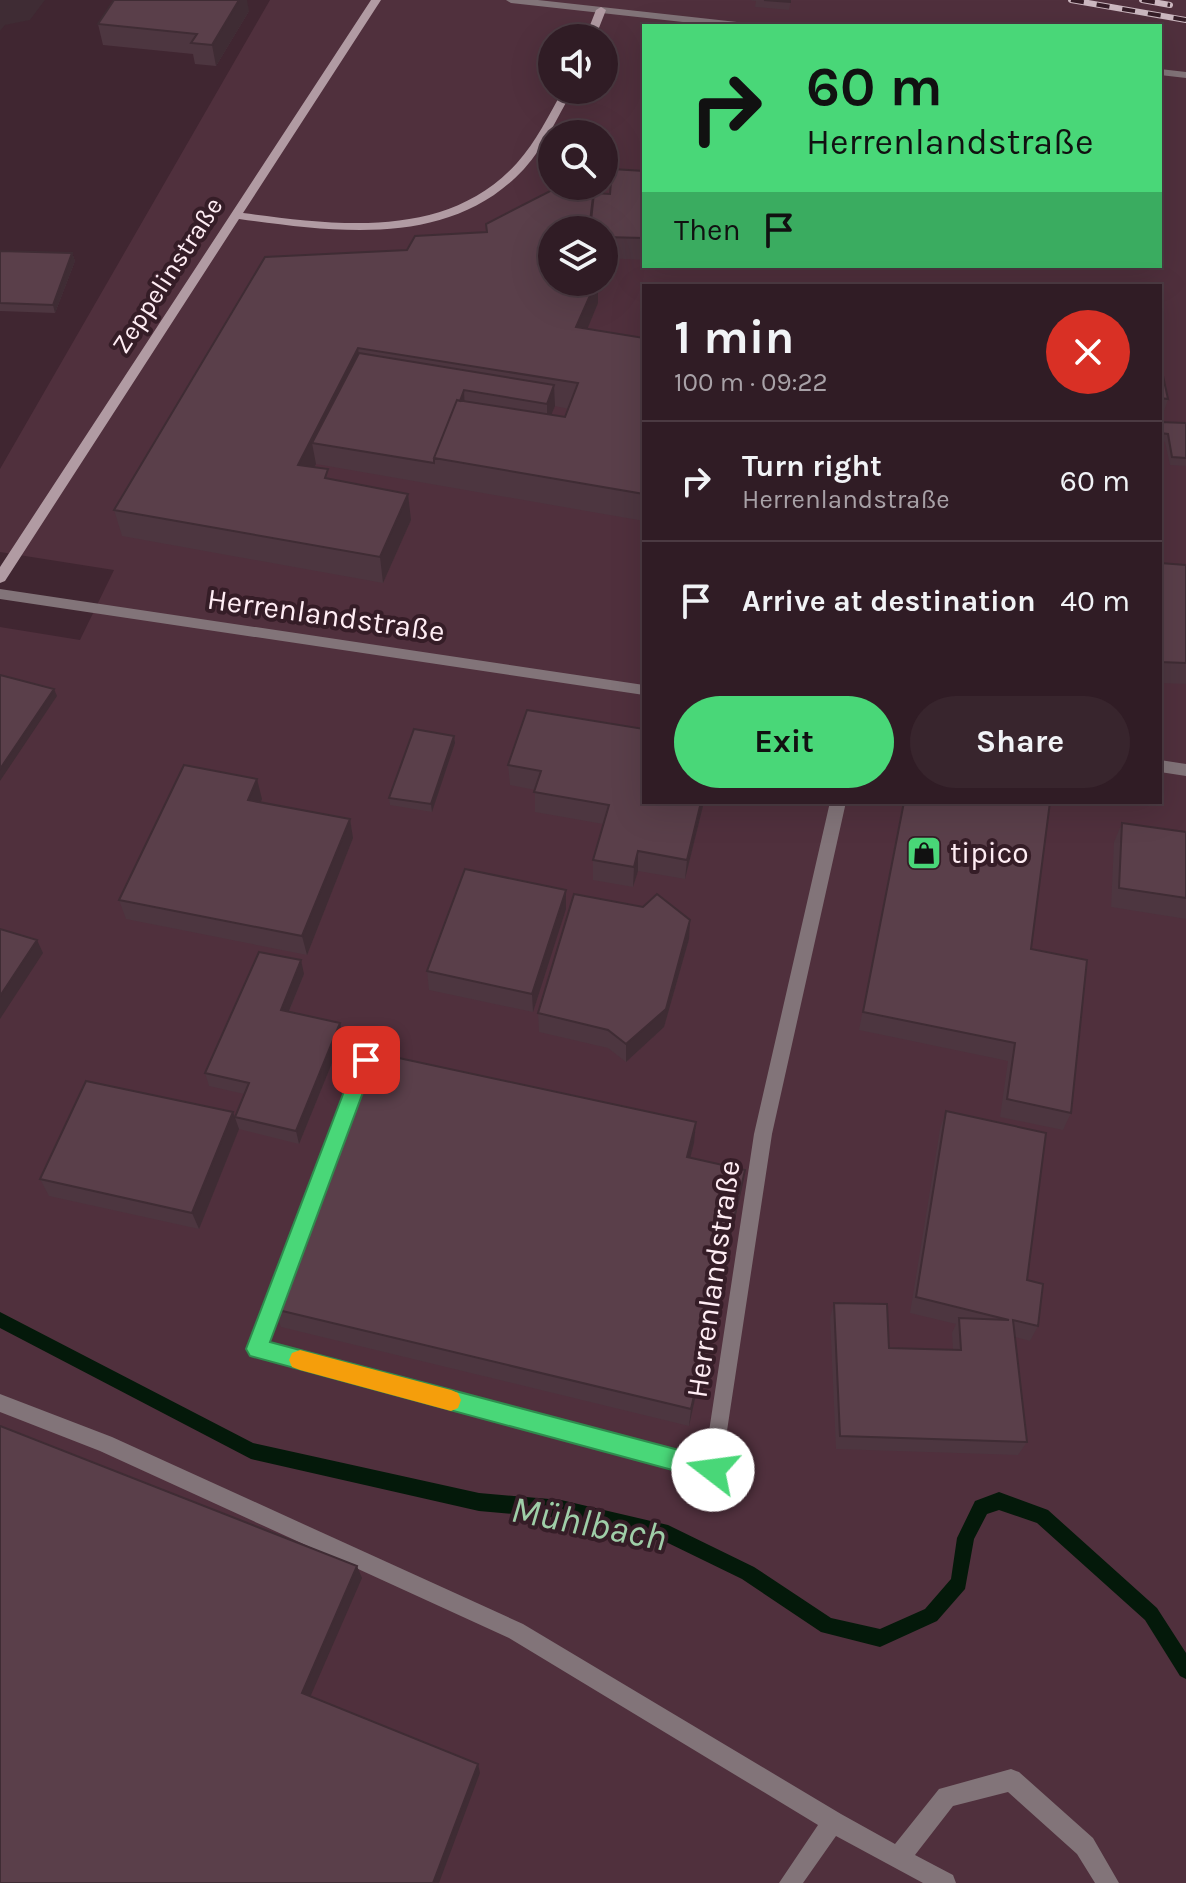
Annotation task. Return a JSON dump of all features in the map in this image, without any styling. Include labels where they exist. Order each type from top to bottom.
[{"type":"main road","name":"Zeppelinstraße","points":[[0,578],[376,0]]},
{"type":"main road","points":[[596,24],[601,10]]},
{"type":"main road","points":[[235,215],[356,229],[437,220],[493,193],[521,166],[559,104]]},
{"type":"street","points":[[511,0],[728,24]]},
{"type":"street","points":[[1162,72],[1186,75]]},
{"type":"street","name":"Herrenlandstraße","points":[[0,594],[642,690]]},
{"type":"street","points":[[1162,766],[1186,770]]},
{"type":"street","name":"Herrenlandstraße","points":[[366,1060],[257,1349],[713,1470],[763,1134],[838,804]]},
{"type":"street","points":[[0,1403],[105,1444],[516,1631],[833,1822],[945,1883]]},
{"type":"street","points":[[898,1858],[947,1797],[1011,1780],[1085,1846],[1108,1883]]},
{"type":"street","points":[[790,1883],[833,1822]]},
{"type":"shaded area","points":[[270,0],[1186,0],[1186,1883],[0,1883],[0,627],[80,640],[114,570],[0,552],[0,469]]},
{"type":"building","points":[[114,0],[239,0],[212,45],[191,43],[197,34],[98,24]]},
{"type":"building","points":[[618,169],[642,171],[642,238],[618,237],[618,216],[592,216],[593,200],[618,200]]},
{"type":"building","points":[[538,197],[538,200],[593,200],[591,216],[538,216],[538,296],[590,296],[576,327],[642,338],[642,494],[434,458],[457,400],[565,417],[578,383],[358,348],[298,465],[328,469],[325,478],[408,494],[380,557],[114,510],[265,257],[407,250],[415,236],[487,232],[486,224]]},
{"type":"building","points":[[0,251],[72,253],[53,305],[0,303]]},
{"type":"building","points":[[359,353],[554,385],[547,404],[464,390],[460,401],[457,400],[434,463],[312,443]]},
{"type":"building","points":[[1162,371],[1168,399],[1162,398]]},
{"type":"building","points":[[1162,422],[1186,423],[1186,458],[1172,457],[1168,434],[1162,433]]},
{"type":"building","points":[[1162,563],[1186,565],[1186,663],[1162,662]]},
{"type":"building","points":[[0,675],[54,689],[0,769]]},
{"type":"building","points":[[527,710],[642,729],[642,804],[701,804],[687,860],[638,851],[634,867],[593,860],[609,805],[534,792],[541,771],[508,765]]},
{"type":"building","points":[[414,729],[454,736],[431,804],[389,798]]},
{"type":"building","points":[[184,765],[257,779],[248,800],[350,819],[302,936],[119,900]]},
{"type":"building","points":[[904,804],[1050,804],[1031,949],[1087,960],[1071,1113],[1007,1099],[1015,1043],[863,1012]]},
{"type":"building","points":[[1122,823],[1186,832],[1186,898],[1119,888]]},
{"type":"building","points":[[465,869],[566,890],[532,994],[427,971]]},
{"type":"building","points":[[574,894],[643,907],[657,894],[690,920],[666,1009],[626,1044],[608,1030],[538,1013]]},
{"type":"building","points":[[0,929],[37,940],[0,996]]},
{"type":"building","points":[[259,952],[301,960],[281,1010],[340,1023],[296,1131],[235,1117],[249,1083],[205,1073]]},
{"type":"building","points":[[371,1052],[696,1122],[687,1157],[745,1170],[691,1409],[274,1309]]},
{"type":"building","points":[[86,1081],[233,1112],[192,1213],[40,1179]]},
{"type":"building","points":[[946,1111],[1046,1133],[1027,1280],[1043,1284],[1038,1326],[1013,1320],[1027,1442],[840,1436],[834,1303],[887,1304],[889,1348],[961,1350],[959,1318],[1009,1320],[916,1297]]},
{"type":"building","points":[[0,1426],[357,1566],[302,1693],[478,1764],[433,1883],[0,1883]]},
{"type":"waterway","name":"Mühlbach","points":[[0,1320],[251,1451],[479,1502],[561,1509],[668,1534],[748,1573],[827,1626],[880,1638],[931,1615],[959,1583],[966,1538],[981,1507],[999,1501],[1042,1516],[1151,1614],[1186,1670]]},
{"type":"railway","points":[[1071,0],[1186,20]]},
{"type":"railway","points":[[1142,0],[1170,5]]},
{"type":"slow traffic","points":[[300,1360],[451,1400]]},
{"type":"place","name":"tipico","points":[[924,853]]},
{"type":"route","points":[[366,1060],[257,1349],[713,1470]]}]
